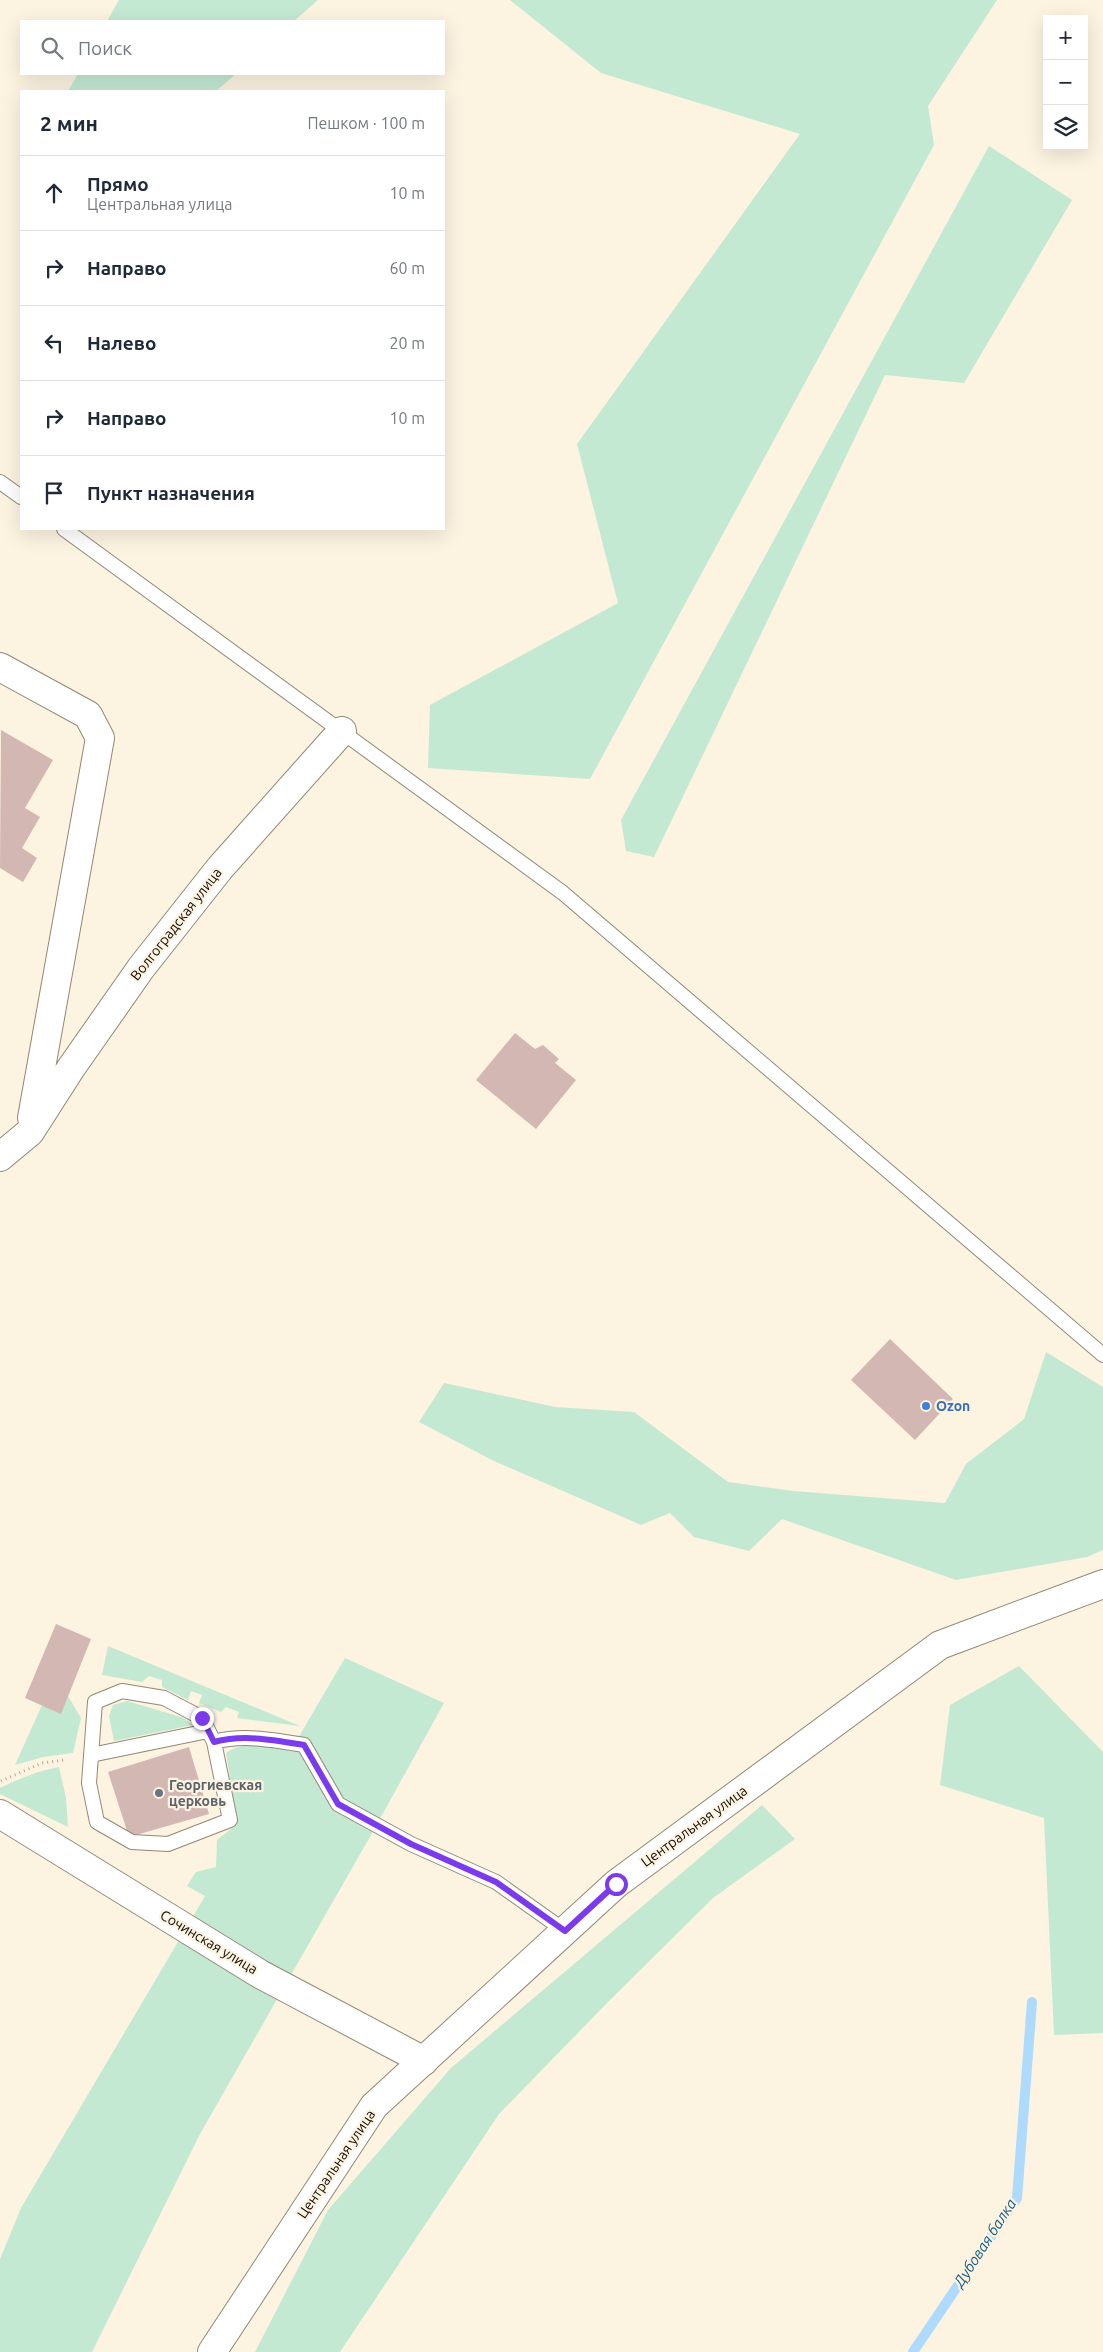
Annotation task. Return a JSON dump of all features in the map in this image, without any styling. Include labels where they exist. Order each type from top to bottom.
[{"type":"street","points":[[0,667],[88,715],[100,738],[30,1132]]},
{"type":"street","name":"Волгоградская улица","points":[[0,1157],[30,1132],[70,1068],[141,968],[220,868],[342,731]]},
{"type":"street","name":"Центральная улица","points":[[212,2352],[374,2106],[616,1884],[940,1645],[1103,1584]]},
{"type":"street","name":"Сочинская улица","points":[[0,1814],[260,1974],[424,2061]]},
{"type":"lane","points":[[0,482],[20,496]]},
{"type":"lane","points":[[65,530],[563,894],[1103,1355]]},
{"type":"lane","points":[[122,1691],[164,1698],[202,1718],[211,1736],[230,1820],[168,1844],[132,1842],[97,1822],[89,1783],[96,1702],[122,1691]]},
{"type":"lane","points":[[91,1755],[211,1736],[226,1739],[260,1738],[304,1745],[338,1804],[411,1844],[496,1882],[565,1931]]},
{"type":"path","points":[[0,1782],[42,1763],[91,1755]]},
{"type":"green space","points":[[119,0],[318,0],[295,20],[108,20]]},
{"type":"green space","points":[[510,0],[997,0],[928,106],[934,145],[590,779],[428,768],[430,705],[618,603],[577,444],[800,134],[601,73]]},
{"type":"green space","points":[[77,75],[235,75],[217,90],[69,90]]},
{"type":"green space","points":[[989,146],[1072,200],[964,383],[885,375],[654,857],[626,851],[621,820]]},
{"type":"green space","points":[[1046,1352],[1103,1387],[1103,1550],[1087,1557],[956,1580],[782,1519],[749,1551],[694,1537],[670,1513],[641,1525],[494,1461],[419,1422],[444,1383],[555,1407],[634,1412],[728,1482],[794,1491],[945,1503],[966,1464],[1024,1419]]},
{"type":"green space","points":[[108,1646],[300,1726],[237,1718],[239,1712],[226,1707],[221,1712],[199,1703],[202,1695],[191,1691],[188,1700],[162,1687],[162,1680],[149,1676],[142,1682],[102,1675]]},
{"type":"green space","points":[[345,1658],[444,1703],[371,1835],[200,2134],[92,2352],[0,2352],[0,2259],[21,2208],[205,1896],[187,1886],[196,1872],[216,1867],[217,1840],[237,1824],[226,1753],[249,1745],[291,1750]]},
{"type":"green space","points":[[1019,1666],[1103,1752],[1103,2033],[1054,2035],[1044,1818],[940,1785],[950,1705]]},
{"type":"green space","points":[[68,1696],[81,1718],[73,1753],[43,1757],[15,1765],[42,1705],[61,1713]]},
{"type":"green space","points":[[127,1701],[184,1718],[193,1725],[114,1741],[109,1716],[113,1705]]},
{"type":"green space","points":[[59,1767],[66,1798],[68,1827],[0,1794],[0,1788],[7,1784]]},
{"type":"green space","points":[[762,1805],[795,1839],[713,1898],[499,2114],[340,2352],[255,2352],[328,2210],[451,2068]]},
{"type":"building","points":[[1,730],[53,760],[25,808],[40,817],[22,848],[37,858],[23,882],[0,868]]},
{"type":"building","points":[[515,1033],[535,1049],[543,1045],[559,1059],[555,1063],[576,1080],[536,1129],[476,1080]]},
{"type":"building","points":[[890,1339],[953,1399],[915,1440],[851,1380]]},
{"type":"building","points":[[56,1624],[91,1639],[61,1714],[25,1698]]},
{"type":"building","name":"Георгиевская церковь","points":[[189,1747],[209,1814],[129,1837],[108,1772]]},
{"type":"waterway","name":"Дубовая балка","points":[[913,2352],[1017,2198],[1032,2002]]},
{"type":"place","name":"Ozon","points":[[926,1406]]},
{"type":"place","name":"Георгиевская церковь","points":[[159,1793]]},
{"type":"route","points":[[202,1718],[214,1742],[226,1739],[260,1738],[304,1745],[338,1804],[411,1844],[496,1882],[565,1931],[616,1884]]}]
